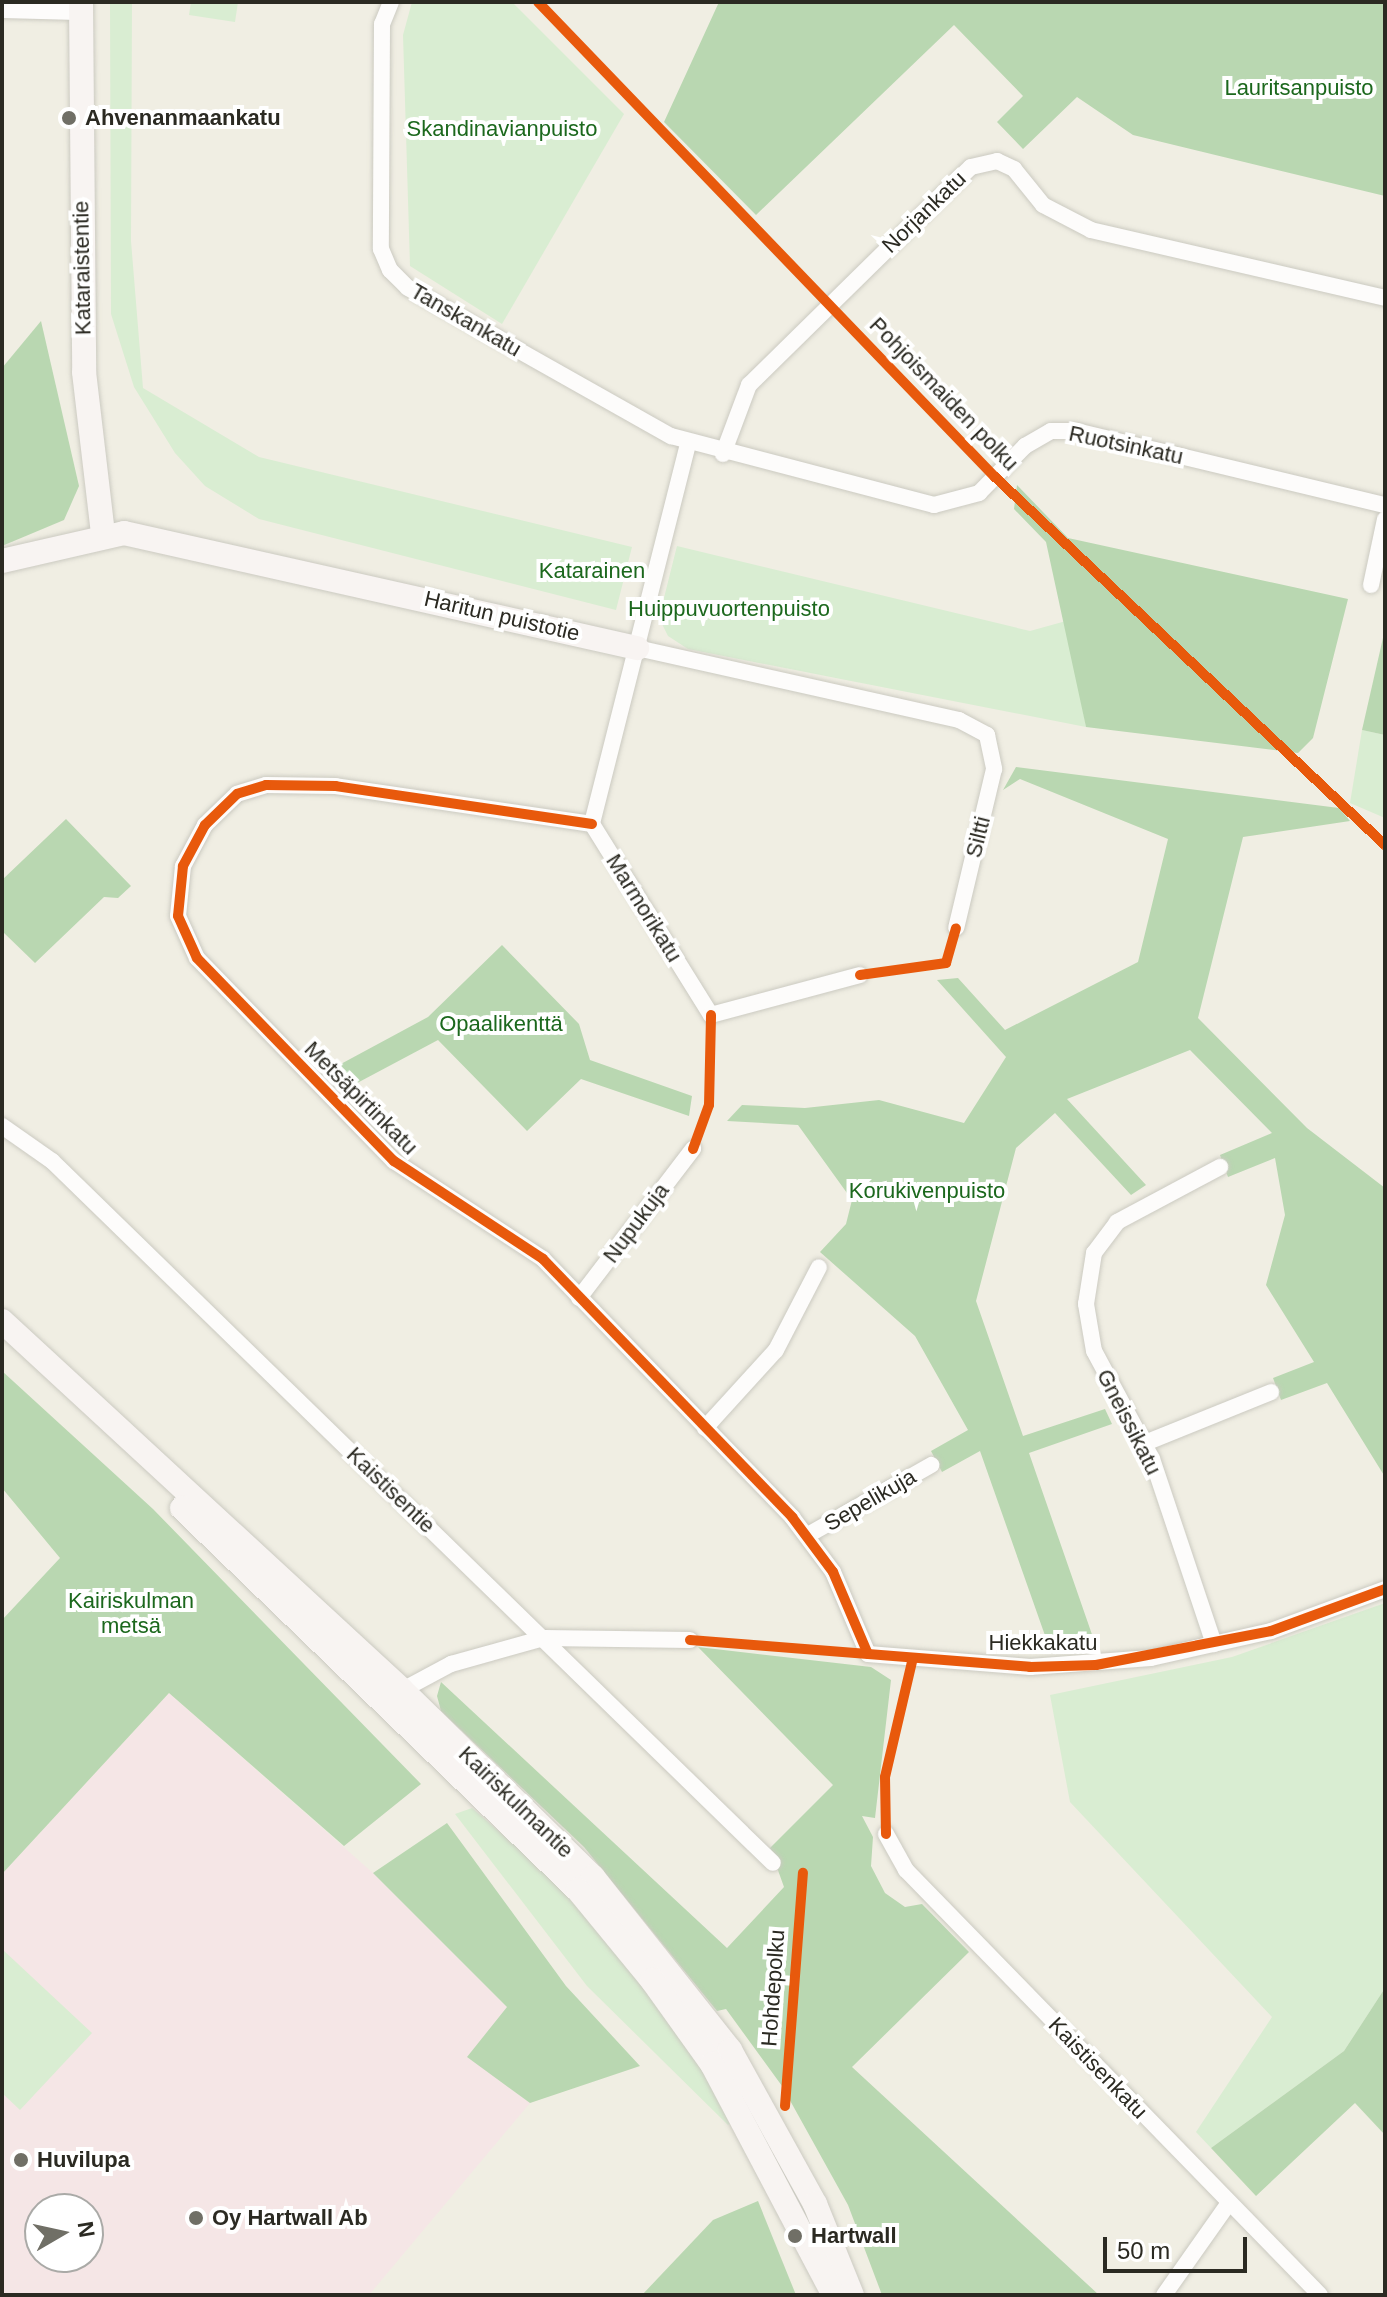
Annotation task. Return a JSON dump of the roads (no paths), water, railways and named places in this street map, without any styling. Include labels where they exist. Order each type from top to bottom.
[{"type":"street","name":"Tanskankatu","points":[[391,2],[381,54],[381,249],[390,270],[408,288],[695,446]]},
{"type":"street","points":[[2,10],[80,7]]},
{"type":"street","name":"Kataraistentie","points":[[80,7],[84,372],[103,533]]},
{"type":"street","name":"Norjankatu","points":[[723,454],[749,385],[971,167],[997,161],[1014,169],[1043,205],[1091,230],[1385,298]]},
{"type":"street","name":"Ruotsinkatu","points":[[695,446],[934,505],[979,493],[1025,446],[1051,431],[1076,431],[1385,505]]},
{"type":"street","points":[[592,824],[637,648],[695,446]]},
{"type":"street","points":[[1371,585],[1385,519]]},
{"type":"street","name":"Haritun puistotie","points":[[2,561],[103,533],[247,555],[637,648],[959,720],[979,727],[993,746]]},
{"type":"street","name":"Siltti","points":[[956,928],[994,769],[993,746]]},
{"type":"street","name":"Metsäpirtinkatu","points":[[592,824],[336,786],[266,785],[237,794],[205,825],[183,866],[177,900],[197,958],[394,1161],[518,1238],[808,1535],[833,1572],[868,1654]]},
{"type":"street","name":"Marmorikatu","points":[[592,824],[711,1015],[860,975]]},
{"type":"street","name":"Kaistisentie","points":[[2,1126],[52,1161],[773,1863]]},
{"type":"street","name":"Nupukuja","points":[[579,1298],[693,1149]]},
{"type":"street","name":"Gneissikatu","points":[[1214,1644],[1145,1443],[1117,1404],[1094,1351],[1089,1270],[1104,1237],[1130,1212],[1220,1167]]},
{"type":"street","points":[[705,1428],[776,1350],[819,1267]]},
{"type":"street","name":"Kairiskulmantie","points":[[2,1321],[75,1391],[176,1503],[395,1695],[593,1877],[669,1966],[784,2143],[852,2295]]},
{"type":"street","points":[[1145,1443],[1271,1392]]},
{"type":"street","name":"Sepelikuja","points":[[808,1535],[931,1465]]},
{"type":"street","name":"Hiekkakatu","points":[[868,1654],[1064,1666],[1214,1644],[1385,1589]]},
{"type":"street","points":[[395,1695],[451,1664],[544,1638],[690,1640]]},
{"type":"street","name":"Kairiskulmantie","points":[[395,1695],[578,1890],[652,1980],[712,2064],[834,2295]]},
{"type":"street","name":"Kaistisenkatu","points":[[886,1834],[906,1870],[1320,2295]]},
{"type":"street","points":[[1164,2295],[1229,2203]]},
{"type":"place","name":"Ahvenanmaankatu","points":[[69,118]]},
{"type":"place","name":"Huvilupa","points":[[21,2160]]},
{"type":"place","name":"Oy Hartwall Ab","points":[[196,2218]]},
{"type":"place","name":"Hartwall","points":[[795,2236]]},
{"type":"park label","name":"Lauritsanpuisto","points":[[1299,88]]},
{"type":"park label","name":"Skandinavianpuisto","points":[[502,129]]},
{"type":"park label","name":"Katarainen","points":[[592,571]]},
{"type":"park label","name":"Huippuvuortenpuisto","points":[[729,609]]},
{"type":"park label","name":"Opaalikenttä","points":[[501,1024]]},
{"type":"park label","name":"Korukivenpuisto","points":[[927,1191]]},
{"type":"park label","name":"Kairiskulman metsä","points":[[131,1612]]}]
